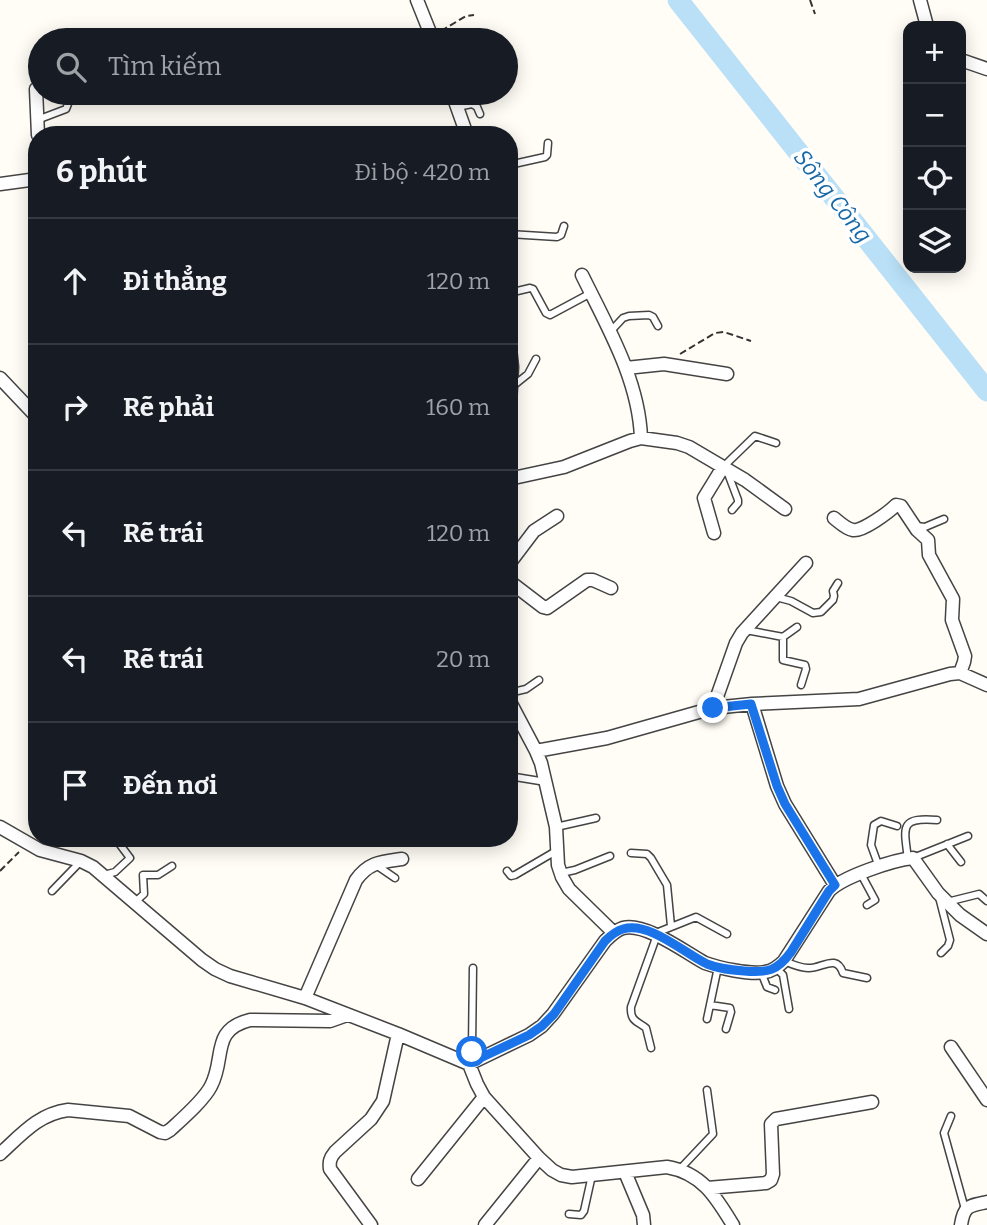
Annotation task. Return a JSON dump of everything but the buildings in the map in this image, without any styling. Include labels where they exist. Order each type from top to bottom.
[{"type":"street","points":[[417,0],[428,28]]},
{"type":"street","points":[[920,0],[926,21]]},
{"type":"street","points":[[966,62],[987,69]]},
{"type":"street","points":[[37,105],[37,126]]},
{"type":"street","points":[[457,107],[464,126]]},
{"type":"street","points":[[0,184],[28,180]]},
{"type":"street","points":[[583,275],[626,368],[639,418],[641,438]]},
{"type":"street","points":[[626,368],[664,364],[727,374]]},
{"type":"street","points":[[0,378],[28,408]]},
{"type":"street","points":[[518,477],[564,467],[641,438],[689,447],[745,480],[785,509]]},
{"type":"street","points":[[714,533],[705,498],[725,468]]},
{"type":"street","points":[[834,518],[851,530],[858,530],[896,505],[901,506],[928,540],[929,555],[953,599],[952,620],[965,656],[960,673]]},
{"type":"street","points":[[518,552],[534,530],[557,516]]},
{"type":"street","points":[[713,708],[736,643],[745,629],[806,564]]},
{"type":"street","points":[[518,588],[547,608],[587,580],[611,588]]},
{"type":"street","points":[[536,751],[607,738],[713,708],[859,699],[960,673],[987,685]]},
{"type":"street","points":[[751,704],[785,804],[835,885]]},
{"type":"street","points":[[518,729],[536,751],[546,782],[556,827],[558,865],[561,873],[569,889],[614,933]]},
{"type":"street","points":[[0,827],[27,844]]},
{"type":"street","points":[[34,847],[81,861],[104,875],[215,969],[305,999],[472,1062],[542,1026],[554,1014],[605,941],[624,928],[637,927],[705,963],[766,972],[780,965],[835,885],[911,858],[943,898],[960,915],[987,934]]},
{"type":"street","points":[[305,999],[356,880],[363,870],[374,864],[402,859]]},
{"type":"street","points":[[0,1154],[39,1119],[58,1112],[129,1116],[164,1133],[208,1091],[215,1077],[224,1035],[239,1023],[250,1020],[330,1021],[347,1015]]},
{"type":"street","points":[[371,1225],[329,1164],[335,1152],[371,1119],[383,1101],[398,1034]]},
{"type":"street","points":[[951,1047],[987,1100]]},
{"type":"street","points":[[472,1062],[484,1097],[552,1170],[572,1177],[667,1167],[680,1169],[707,1188],[733,1225]]},
{"type":"street","points":[[418,1178],[484,1097]]},
{"type":"street","points":[[707,1188],[766,1183],[771,1180],[771,1124],[776,1119],[872,1102]]},
{"type":"street","points":[[485,1225],[539,1158]]},
{"type":"street","points":[[625,1172],[643,1214],[644,1225]]},
{"type":"street","points":[[961,1225],[965,1209],[987,1202]]},
{"type":"lane","points":[[37,120],[65,109],[67,105]]},
{"type":"lane","points":[[457,107],[467,105]]},
{"type":"lane","points":[[474,105],[480,114]]},
{"type":"lane","points":[[518,163],[545,158],[548,144]]},
{"type":"lane","points":[[518,235],[557,237],[561,235],[564,226]]},
{"type":"lane","points":[[518,291],[533,289],[546,313],[550,315],[591,293]]},
{"type":"lane","points":[[609,333],[623,318],[629,316],[649,314],[658,326]]},
{"type":"lane","points":[[518,380],[528,373],[536,359]]},
{"type":"lane","points":[[732,510],[738,500],[725,468],[755,436],[776,443]]},
{"type":"lane","points":[[915,525],[925,527],[944,519]]},
{"type":"lane","points":[[775,597],[791,601],[813,613],[821,612],[833,600],[832,591],[838,583]]},
{"type":"lane","points":[[745,629],[783,637],[797,627]]},
{"type":"lane","points":[[783,637],[783,660],[805,665],[801,685]]},
{"type":"lane","points":[[518,691],[539,680]]},
{"type":"lane","points":[[518,777],[546,782]]},
{"type":"lane","points":[[556,827],[596,818]]},
{"type":"lane","points":[[937,820],[917,818],[908,825],[905,832],[911,858],[968,836]]},
{"type":"lane","points":[[880,867],[871,845],[874,825],[881,821],[897,826]]},
{"type":"lane","points":[[947,844],[961,862]]},
{"type":"lane","points":[[104,875],[115,872],[130,858],[122,847]]},
{"type":"lane","points":[[507,871],[511,876],[515,875],[558,850]]},
{"type":"lane","points":[[631,853],[651,858],[667,885],[671,926]]},
{"type":"lane","points":[[561,873],[610,856]]},
{"type":"lane","points":[[52,891],[81,861]]},
{"type":"lane","points":[[374,864],[395,878]]},
{"type":"lane","points":[[135,902],[144,891],[143,875],[158,875],[172,866]]},
{"type":"lane","points":[[861,874],[875,900],[867,905]]},
{"type":"lane","points":[[941,953],[950,940],[943,898],[979,894],[987,901]]},
{"type":"lane","points":[[651,1048],[646,1028],[632,1018],[631,1007],[655,935],[696,916],[727,934]]},
{"type":"lane","points":[[789,1009],[780,965],[808,968],[834,962],[843,973],[867,978]]},
{"type":"lane","points":[[707,1019],[718,967]]},
{"type":"lane","points":[[472,1062],[473,968]]},
{"type":"lane","points":[[761,972],[767,987],[775,990]]},
{"type":"lane","points":[[710,1005],[730,1008],[726,1029]]},
{"type":"lane","points":[[680,1169],[713,1134],[707,1090]]},
{"type":"lane","points":[[951,1116],[944,1133],[965,1209]]},
{"type":"lane","points":[[569,1214],[581,1215],[584,1211],[592,1175]]},
{"type":"path","points":[[810,0],[815,15]]},
{"type":"path","points":[[448,28],[466,16],[474,15]]},
{"type":"path","points":[[664,364],[715,333],[724,332],[751,341]]},
{"type":"path","points":[[0,871],[27,844]]},
{"type":"waterway","name":"Sông Công","points":[[678,0],[987,391]]},
{"type":"route","points":[[472,1052],[476,1060],[542,1026],[554,1014],[605,941],[624,928],[637,927],[649,931],[705,963],[723,969],[766,972],[776,968],[791,952],[835,885],[785,804],[751,704],[713,708]]}]
